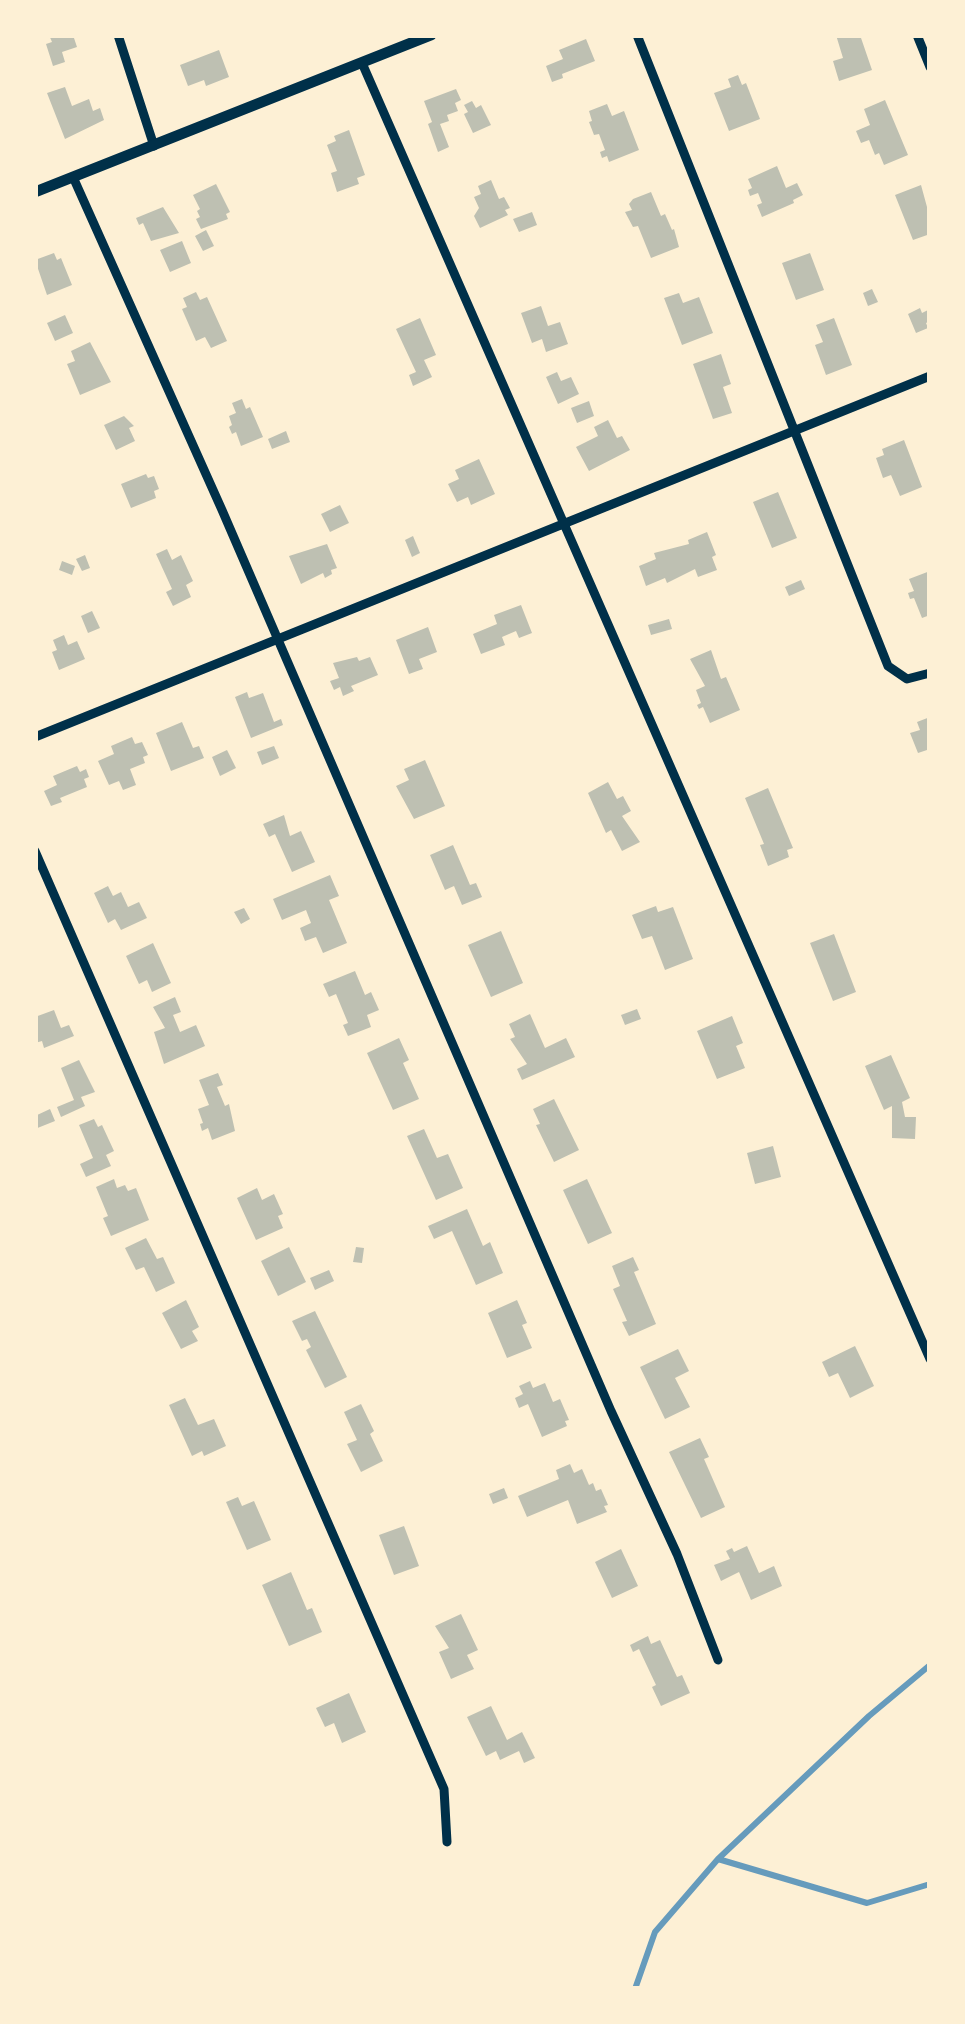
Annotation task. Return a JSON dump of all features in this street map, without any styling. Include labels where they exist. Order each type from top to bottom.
[{"type":"street","points":[[118,35],[154,146]]},
{"type":"street","points":[[35,192],[432,35]]},
{"type":"street","points":[[637,35],[888,666],[907,679],[930,672]]},
{"type":"street","points":[[918,35],[930,67]]},
{"type":"street","points":[[362,63],[930,1358]]},
{"type":"street","points":[[73,177],[677,1554],[718,1660]]},
{"type":"street","points":[[35,737],[930,376]]},
{"type":"street","points":[[35,851],[444,1790],[446,1842]]},
{"type":"building","points":[[49,35],[73,35],[77,47],[62,52],[65,62],[53,66],[46,44],[52,42]]},
{"type":"building","points":[[836,35],[860,35],[872,70],[839,81],[833,61],[843,58]]},
{"type":"building","points":[[586,39],[595,61],[552,82],[546,66],[563,59],[559,50]]},
{"type":"building","points":[[219,50],[229,77],[206,86],[204,80],[188,86],[180,65]]},
{"type":"building","points":[[738,75],[742,85],[746,83],[760,119],[729,131],[714,93],[731,87],[728,79]]},
{"type":"building","points":[[65,87],[72,106],[89,99],[93,111],[100,108],[104,120],[65,139],[47,93]]},
{"type":"building","points":[[456,89],[461,100],[455,103],[458,111],[447,115],[449,121],[440,124],[449,147],[438,152],[424,101]]},
{"type":"building","points":[[885,100],[908,155],[884,165],[869,140],[861,143],[856,131],[870,125],[864,109]]},
{"type":"building","points":[[472,101],[476,108],[481,105],[491,125],[473,133],[464,114],[468,112],[464,105]]},
{"type":"building","points":[[607,104],[612,116],[624,111],[639,150],[609,162],[607,156],[602,158],[600,152],[605,150],[589,122],[589,111]]},
{"type":"building","points":[[349,130],[365,175],[357,178],[359,184],[337,192],[331,173],[337,171],[327,145],[336,141],[334,136]]},
{"type":"building","points":[[777,166],[786,188],[797,183],[803,195],[762,217],[757,205],[762,203],[758,193],[750,196],[748,179]]},
{"type":"building","points":[[491,180],[499,199],[504,197],[510,208],[505,210],[508,215],[480,228],[474,216],[479,208],[474,197],[481,194],[478,186]]},
{"type":"building","points":[[216,184],[230,212],[226,214],[228,219],[201,229],[196,219],[200,209],[193,195]]},
{"type":"building","points":[[921,185],[930,234],[913,240],[895,195]]},
{"type":"building","points":[[651,192],[661,216],[665,214],[674,229],[679,247],[651,258],[638,226],[633,227],[625,212],[632,210],[629,204],[633,199]]},
{"type":"building","points":[[163,207],[179,233],[151,241],[143,223],[139,225],[136,218]]},
{"type":"building","points":[[532,212],[537,225],[519,232],[513,219]]},
{"type":"building","points":[[206,230],[214,246],[203,251],[195,236]]},
{"type":"building","points":[[182,241],[191,263],[170,272],[160,250]]},
{"type":"building","points":[[54,253],[57,260],[61,258],[72,285],[47,295],[35,260]]},
{"type":"building","points":[[810,253],[824,290],[796,300],[782,263]]},
{"type":"building","points":[[872,289],[878,302],[868,306],[863,293]]},
{"type":"building","points":[[196,292],[200,300],[207,297],[227,341],[211,348],[205,337],[196,341],[182,309],[187,307],[183,298]]},
{"type":"building","points":[[679,293],[683,303],[699,297],[713,333],[682,345],[664,298]]},
{"type":"building","points":[[541,306],[548,326],[560,322],[568,344],[546,352],[542,339],[532,343],[521,313]]},
{"type":"building","points":[[920,308],[922,313],[930,309],[930,321],[926,323],[928,328],[916,333],[908,314]]},
{"type":"building","points":[[65,315],[73,333],[55,341],[47,323]]},
{"type":"building","points":[[420,318],[436,355],[424,360],[432,377],[413,386],[409,375],[416,372],[396,329]]},
{"type":"building","points":[[834,318],[852,365],[826,375],[815,345],[823,342],[816,325]]},
{"type":"building","points":[[90,342],[111,382],[80,395],[67,364],[75,361],[71,351]]},
{"type":"building","points":[[721,354],[731,384],[723,387],[732,413],[713,419],[693,364]]},
{"type":"building","points":[[557,372],[561,381],[571,377],[579,394],[558,404],[546,377]]},
{"type":"building","points":[[242,399],[246,409],[250,407],[263,437],[241,446],[236,432],[232,434],[229,427],[229,416],[236,413],[232,403]]},
{"type":"building","points":[[589,401],[594,416],[577,423],[571,408]]},
{"type":"building","points":[[124,416],[134,426],[129,428],[135,441],[116,450],[104,425]]},
{"type":"building","points":[[608,420],[617,438],[622,436],[630,450],[589,471],[576,447],[598,436],[594,427]]},
{"type":"building","points":[[286,431],[290,442],[272,449],[268,439]]},
{"type":"building","points":[[904,440],[922,487],[900,496],[891,475],[883,478],[876,458],[884,455],[882,449]]},
{"type":"building","points":[[479,459],[495,494],[471,505],[468,497],[457,502],[448,484],[459,479],[455,470]]},
{"type":"building","points":[[146,474],[148,478],[154,476],[159,489],[154,491],[156,498],[131,508],[121,484]]},
{"type":"building","points":[[778,492],[797,538],[772,548],[753,502]]},
{"type":"building","points":[[340,505],[349,523],[330,532],[321,514]]},
{"type":"building","points":[[707,532],[717,570],[698,577],[695,569],[667,583],[665,578],[646,586],[639,566],[656,559],[654,553],[689,544],[688,540]]},
{"type":"building","points":[[413,536],[420,553],[412,557],[405,540]]},
{"type":"building","points":[[327,544],[337,568],[325,578],[323,573],[301,584],[289,556]]},
{"type":"building","points":[[167,549],[172,560],[181,555],[193,581],[186,585],[191,597],[173,606],[166,592],[172,589],[156,554]]},
{"type":"building","points":[[85,555],[90,568],[82,571],[76,559]]},
{"type":"building","points":[[62,561],[75,566],[72,575],[59,570]]},
{"type":"building","points":[[930,571],[930,615],[922,618],[908,593],[914,591],[909,579]]},
{"type":"building","points":[[801,580],[805,589],[789,596],[785,587]]},
{"type":"building","points":[[521,605],[532,633],[519,638],[516,631],[502,637],[505,645],[481,654],[473,634],[497,624],[494,615]]},
{"type":"building","points":[[92,611],[100,628],[88,633],[81,616]]},
{"type":"building","points":[[669,619],[672,629],[651,635],[648,625]]},
{"type":"building","points":[[428,627],[437,652],[419,659],[423,669],[409,674],[396,640]]},
{"type":"building","points":[[64,635],[68,645],[77,641],[85,659],[59,670],[52,652],[57,650],[53,640]]},
{"type":"building","points":[[711,650],[721,679],[726,677],[740,710],[710,723],[703,707],[699,709],[697,705],[701,703],[696,690],[705,686],[690,659]]},
{"type":"building","points":[[357,657],[359,661],[370,657],[378,675],[351,686],[354,691],[343,696],[340,687],[334,690],[330,681],[339,678],[333,663]]},
{"type":"building","points":[[247,692],[249,698],[263,693],[274,722],[281,719],[283,725],[251,738],[235,697]]},
{"type":"building","points":[[930,717],[930,749],[918,753],[910,733],[920,730],[917,722]]},
{"type":"building","points":[[182,722],[193,748],[199,746],[204,758],[171,771],[156,733]]},
{"type":"building","points":[[132,737],[135,744],[142,742],[148,755],[143,757],[145,763],[130,769],[136,785],[123,790],[119,781],[109,785],[98,761],[114,754],[111,746]]},
{"type":"building","points":[[274,746],[279,758],[262,765],[257,752]]},
{"type":"building","points":[[227,750],[236,768],[220,776],[212,757]]},
{"type":"building","points":[[425,760],[445,806],[414,819],[396,786],[409,780],[404,769]]},
{"type":"building","points":[[77,766],[80,772],[86,769],[87,787],[51,806],[44,791],[57,785],[53,776]]},
{"type":"building","points":[[608,782],[617,799],[623,796],[631,811],[622,816],[640,842],[622,851],[611,830],[606,833],[588,793]]},
{"type":"building","points":[[768,788],[793,848],[787,850],[789,857],[768,866],[760,845],[764,844],[745,798]]},
{"type":"building","points":[[284,815],[290,836],[301,831],[315,862],[292,872],[275,834],[269,837],[263,824]]},
{"type":"building","points":[[453,845],[470,885],[476,883],[482,897],[462,905],[454,886],[445,890],[430,855]]},
{"type":"building","points":[[330,875],[339,896],[329,900],[347,943],[323,953],[316,937],[305,941],[300,928],[311,923],[306,910],[282,920],[273,899]]},
{"type":"building","points":[[108,886],[113,896],[121,892],[128,907],[139,902],[147,918],[121,930],[115,919],[108,923],[94,893]]},
{"type":"building","points":[[656,906],[658,912],[673,907],[693,959],[665,970],[652,936],[642,939],[632,915]]},
{"type":"building","points":[[244,908],[250,919],[241,924],[234,912]]},
{"type":"building","points":[[501,931],[523,983],[491,997],[468,945]]},
{"type":"building","points":[[834,934],[856,992],[833,1001],[810,943]]},
{"type":"building","points":[[153,943],[171,983],[152,992],[147,980],[139,984],[126,956]]},
{"type":"building","points":[[355,971],[365,995],[371,992],[379,1010],[367,1015],[371,1027],[348,1036],[343,1025],[348,1023],[336,994],[329,997],[323,984]]},
{"type":"building","points":[[175,997],[181,1012],[173,1015],[180,1032],[196,1025],[205,1046],[164,1064],[154,1032],[165,1028],[153,1007]]},
{"type":"building","points":[[637,1009],[641,1019],[625,1025],[621,1015]]},
{"type":"building","points":[[54,1010],[61,1028],[69,1025],[74,1036],[44,1048],[42,1041],[35,1043],[35,1017]]},
{"type":"building","points":[[530,1014],[545,1048],[566,1038],[575,1057],[522,1080],[517,1069],[527,1064],[510,1039],[515,1037],[509,1024]]},
{"type":"building","points":[[732,1016],[743,1043],[736,1046],[745,1068],[717,1079],[697,1031]]},
{"type":"building","points":[[399,1038],[409,1060],[403,1063],[419,1099],[393,1110],[367,1053]]},
{"type":"building","points":[[891,1055],[910,1098],[902,1102],[905,1117],[916,1117],[915,1139],[892,1138],[892,1106],[884,1110],[865,1066]]},
{"type":"building","points":[[79,1060],[95,1092],[81,1097],[85,1106],[61,1117],[57,1107],[74,1100],[61,1068]]},
{"type":"building","points":[[218,1073],[223,1085],[217,1087],[225,1106],[229,1104],[235,1131],[212,1140],[208,1128],[202,1131],[200,1124],[203,1123],[198,1109],[209,1105],[199,1080]]},
{"type":"building","points":[[554,1099],[579,1150],[554,1162],[536,1125],[540,1124],[533,1109]]},
{"type":"building","points":[[50,1109],[55,1121],[35,1129],[35,1116]]},
{"type":"building","points":[[94,1119],[98,1127],[102,1125],[114,1151],[106,1155],[111,1166],[86,1177],[80,1164],[93,1158],[79,1125]]},
{"type":"building","points":[[424,1129],[437,1158],[448,1154],[463,1188],[436,1200],[407,1136]]},
{"type":"building","points":[[773,1146],[781,1177],[755,1184],[747,1153]]},
{"type":"building","points":[[114,1179],[117,1188],[136,1188],[149,1220],[111,1236],[96,1187]]},
{"type":"building","points":[[587,1179],[612,1233],[588,1244],[563,1190]]},
{"type":"building","points":[[257,1188],[262,1200],[274,1194],[283,1214],[278,1216],[283,1228],[256,1240],[237,1198]]},
{"type":"building","points":[[467,1209],[483,1246],[490,1242],[503,1273],[476,1285],[452,1231],[434,1239],[428,1226]]},
{"type":"building","points":[[146,1238],[157,1259],[163,1257],[175,1283],[156,1292],[144,1267],[136,1270],[125,1248]]},
{"type":"building","points":[[289,1247],[306,1282],[278,1296],[261,1261]]},
{"type":"building","points":[[356,1247],[364,1248],[362,1263],[353,1262]]},
{"type":"building","points":[[633,1257],[639,1270],[634,1272],[656,1324],[629,1336],[613,1289],[620,1286],[612,1266]]},
{"type":"building","points":[[329,1270],[334,1281],[315,1290],[310,1278]]},
{"type":"building","points":[[186,1300],[199,1327],[192,1331],[198,1341],[181,1349],[162,1313]]},
{"type":"building","points":[[517,1300],[532,1348],[507,1358],[488,1313]]},
{"type":"building","points":[[315,1311],[347,1377],[325,1388],[306,1350],[311,1347],[307,1339],[302,1341],[292,1321]]},
{"type":"building","points":[[855,1346],[874,1386],[850,1398],[838,1373],[829,1377],[822,1362]]},
{"type":"building","points":[[678,1349],[689,1371],[675,1378],[690,1407],[665,1419],[640,1367]]},
{"type":"building","points":[[530,1381],[533,1388],[545,1383],[553,1402],[560,1399],[569,1420],[565,1421],[567,1426],[542,1437],[528,1404],[519,1408],[515,1398],[523,1394],[519,1386]]},
{"type":"building","points":[[185,1398],[198,1425],[214,1419],[226,1446],[204,1456],[202,1451],[192,1456],[169,1405]]},
{"type":"building","points":[[361,1404],[383,1461],[361,1472],[347,1444],[357,1440],[344,1412]]},
{"type":"building","points":[[700,1438],[709,1457],[704,1459],[725,1507],[701,1518],[669,1452]]},
{"type":"building","points":[[570,1464],[574,1473],[582,1469],[596,1491],[601,1489],[607,1512],[577,1524],[568,1500],[527,1517],[518,1496],[559,1479],[556,1470]]},
{"type":"building","points":[[504,1488],[508,1498],[493,1504],[489,1494]]},
{"type":"building","points":[[238,1497],[242,1506],[254,1501],[271,1540],[247,1550],[226,1502]]},
{"type":"building","points":[[404,1526],[419,1566],[394,1575],[379,1535]]},
{"type":"building","points":[[747,1546],[759,1573],[774,1566],[782,1586],[751,1600],[739,1572],[721,1581],[714,1565],[730,1559],[726,1551]]},
{"type":"building","points":[[621,1549],[638,1586],[612,1598],[595,1562]]},
{"type":"building","points":[[291,1572],[307,1610],[312,1608],[322,1632],[289,1646],[262,1585]]},
{"type":"building","points":[[461,1614],[478,1650],[467,1655],[474,1669],[451,1679],[439,1652],[449,1648],[435,1626]]},
{"type":"building","points":[[648,1636],[651,1644],[660,1640],[677,1677],[682,1675],[690,1693],[661,1706],[639,1649],[633,1652],[630,1645]]},
{"type":"building","points":[[349,1693],[366,1732],[342,1743],[334,1723],[325,1727],[316,1708]]},
{"type":"building","points":[[491,1706],[507,1740],[522,1732],[535,1758],[524,1763],[519,1751],[500,1760],[496,1751],[486,1756],[467,1717]]},
{"type":"waterway","points":[[635,1989],[655,1932],[718,1859],[869,1716],[930,1665]]},
{"type":"waterway","points":[[718,1859],[867,1903],[930,1884]]}]
